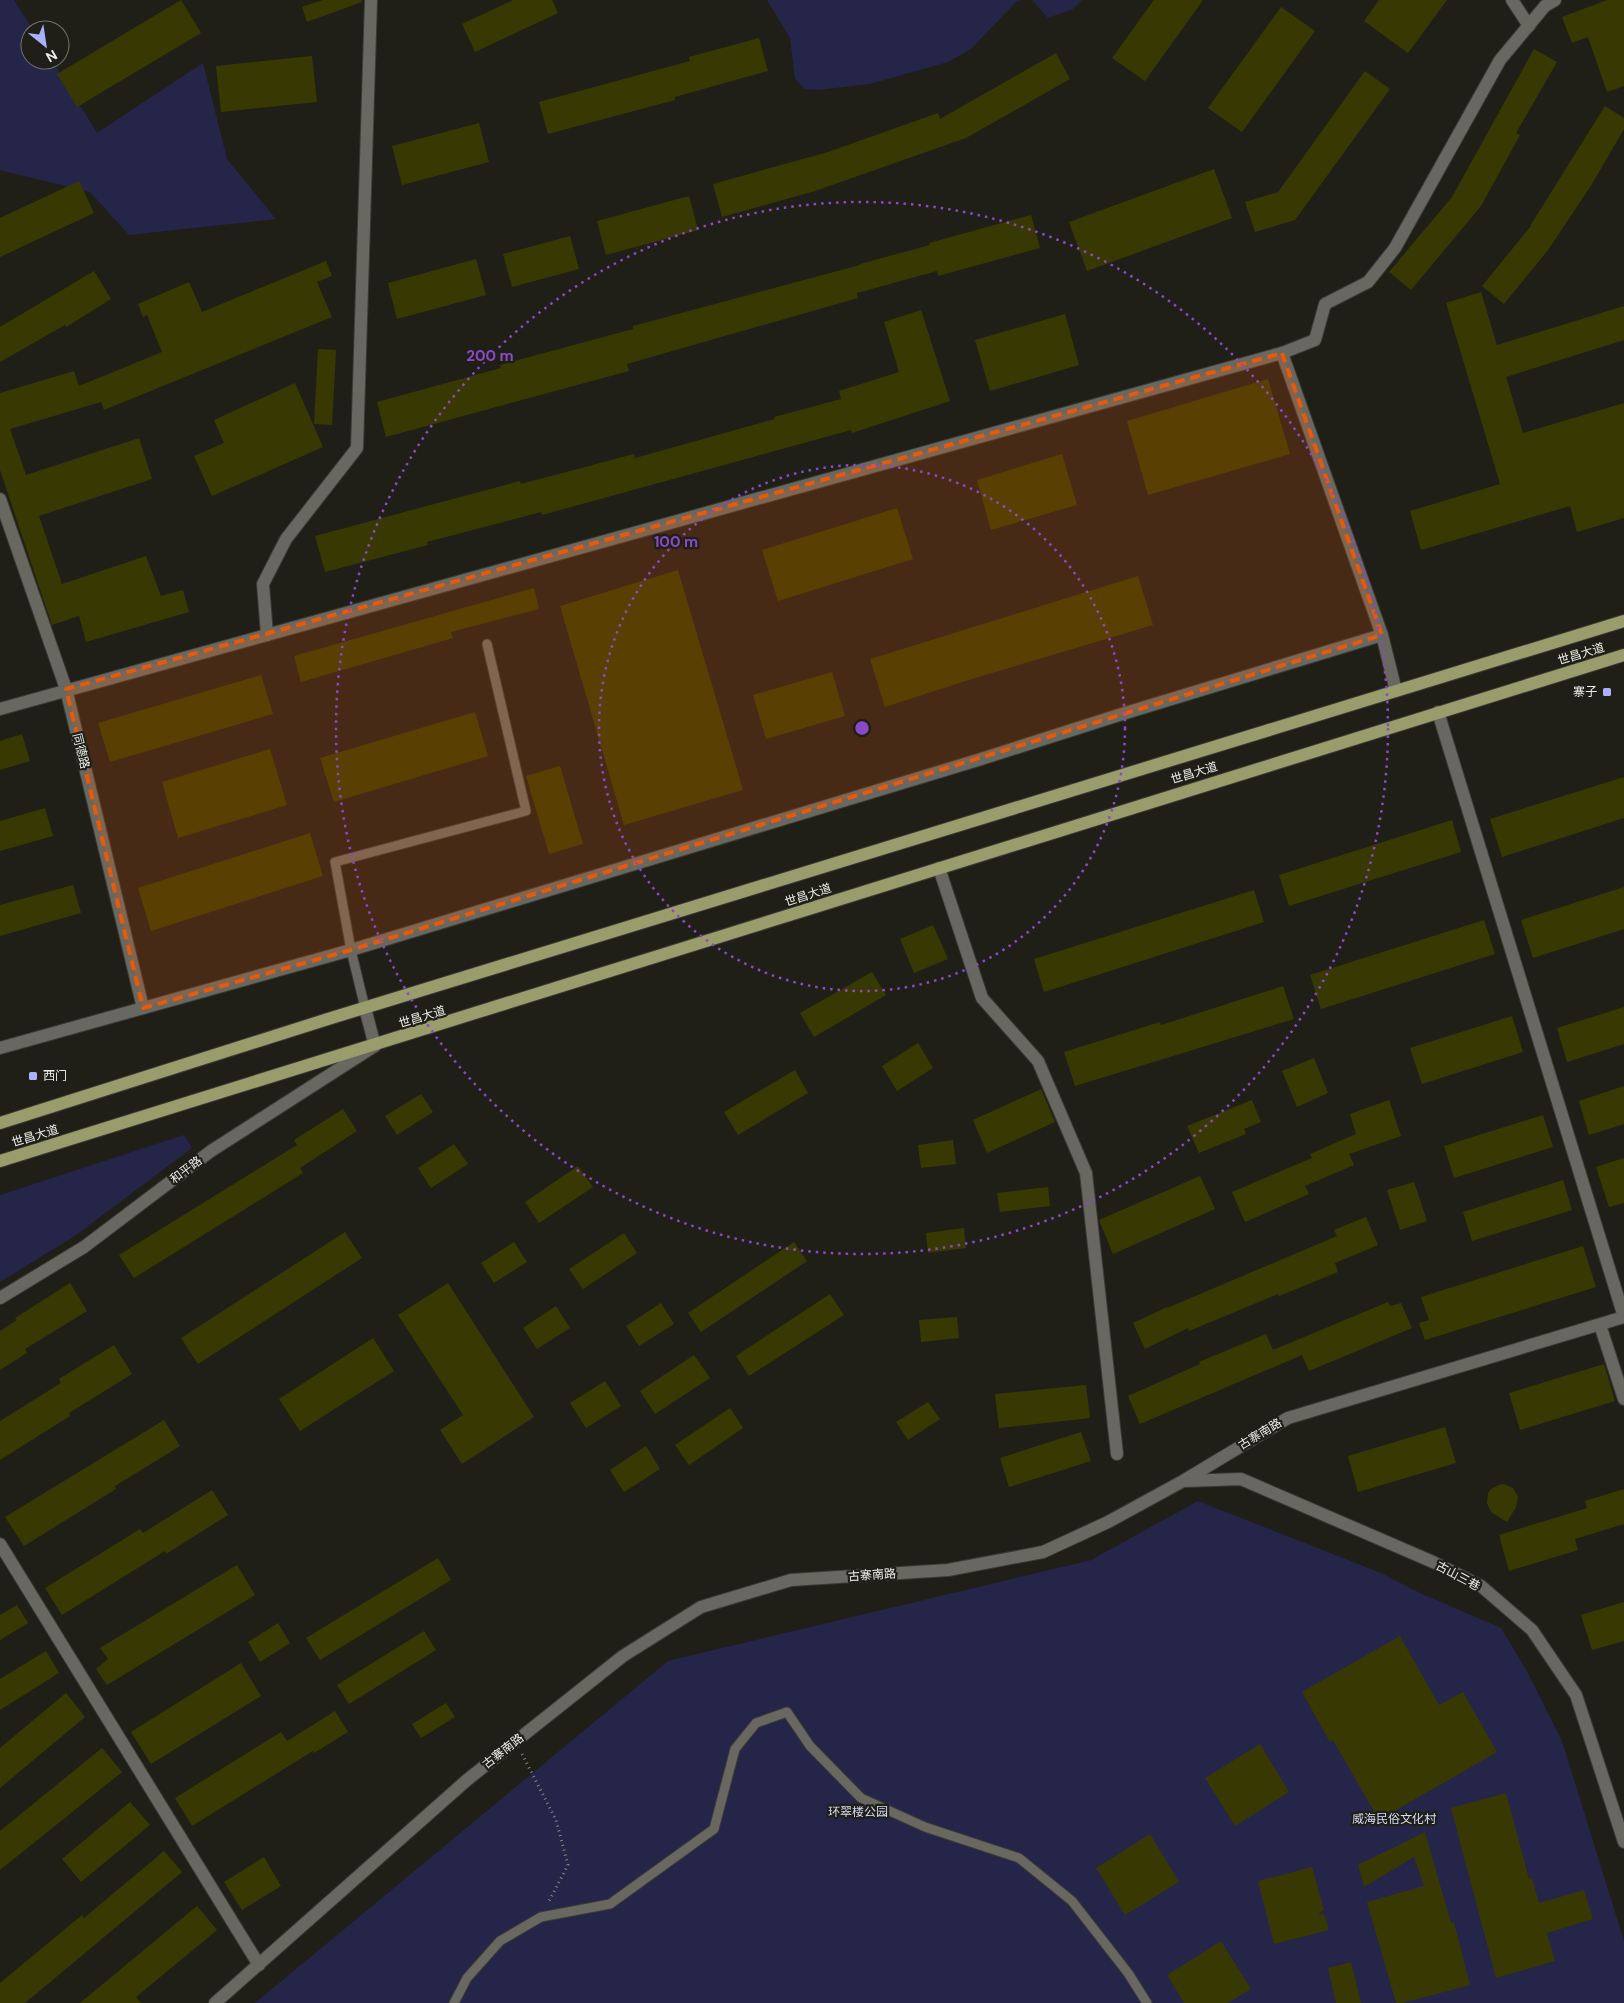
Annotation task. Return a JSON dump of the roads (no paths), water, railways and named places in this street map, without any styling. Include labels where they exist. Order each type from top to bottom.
[{"type":"main road","name":"世昌大道","points":[[0,1123],[366,1008],[1624,621]]},
{"type":"main road","name":"世昌大道","points":[[0,1160],[375,1046],[1624,655]]},
{"type":"street","points":[[266,635],[263,584],[286,538],[357,448],[371,0]]},
{"type":"street","points":[[1512,0],[1529,26]]},
{"type":"street","points":[[0,708],[1282,354],[1315,340],[1325,304],[1368,282],[1395,248],[1500,60],[1545,6],[1555,0]]},
{"type":"street","points":[[1282,354],[1382,635],[1396,690]]},
{"type":"street","name":"同德路","points":[[0,499],[66,689],[143,1008]]},
{"type":"street","points":[[0,1048],[351,950],[1382,635]]},
{"type":"street","points":[[1438,712],[1624,1317]]},
{"type":"street","points":[[939,868],[982,998],[1038,1061],[1086,1172],[1118,1454]]},
{"type":"street","points":[[366,1008],[375,1046]]},
{"type":"street","name":"和平路","points":[[0,1298],[84,1247],[211,1151],[345,1067],[375,1046]]},
{"type":"street","name":"古寨南路","points":[[215,2003],[467,1780],[623,1656],[701,1607],[791,1580],[948,1570],[1043,1552],[1108,1522],[1183,1481],[1288,1418],[1624,1317]]},
{"type":"street","points":[[1600,1325],[1624,1399]]},
{"type":"street","name":"古山三巷","points":[[1183,1481],[1241,1479],[1434,1562],[1481,1586],[1532,1630],[1576,1695],[1624,1842]]},
{"type":"street","points":[[0,1544],[259,1965]]},
{"type":"lane","points":[[366,1008],[351,950],[335,862],[526,811],[487,644]]},
{"type":"lane","points":[[454,2003],[467,1978],[500,1940],[541,1917],[610,1904],[714,1829],[735,1749],[756,1723],[786,1712],[810,1746],[861,1798],[925,1827],[1019,1858],[1072,1902],[1128,1973],[1147,2003]]},
{"type":"place","name":"寨子","points":[[1607,692]]},
{"type":"place","name":"西门","points":[[33,1076]]},
{"type":"park label","name":"环翠楼公园","points":[[858,1812]]},
{"type":"park label","name":"威海民俗文化村","points":[[1394,1819]]}]
